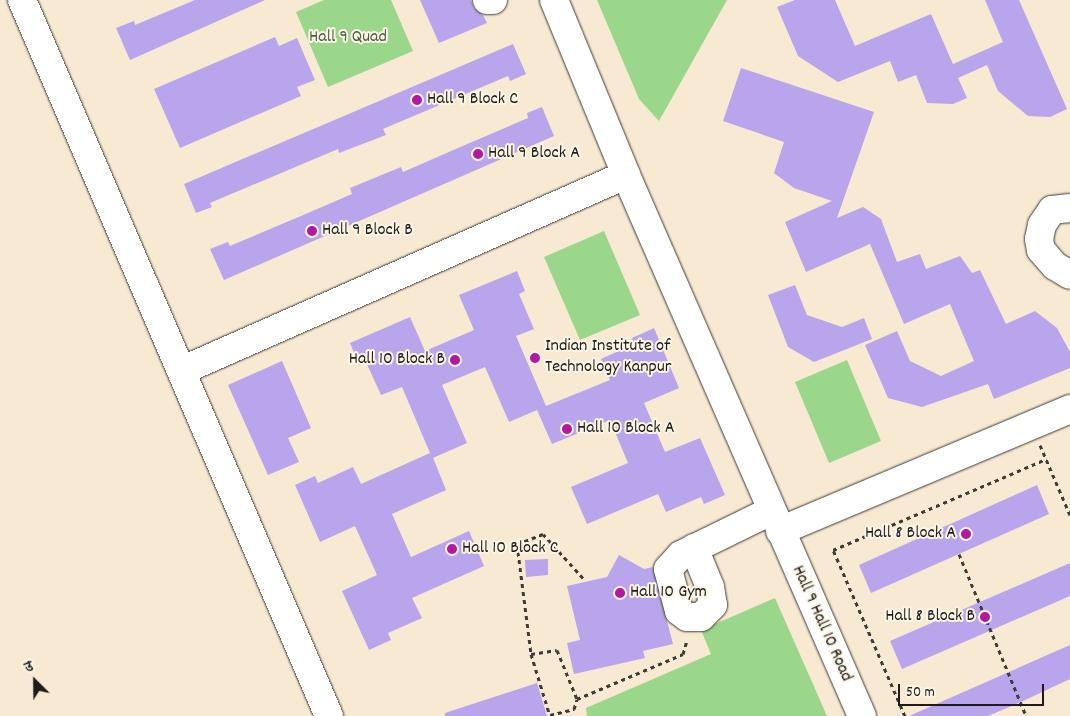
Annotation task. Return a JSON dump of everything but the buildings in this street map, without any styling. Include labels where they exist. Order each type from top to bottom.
[{"type":"street","points":[[22,0],[329,716]]},
{"type":"street","points":[[487,0],[493,0]]},
{"type":"street","name":"Hall 9 Hall 10 Road","points":[[554,0],[626,175],[862,716]]},
{"type":"street","points":[[181,371],[626,175]]},
{"type":"street","points":[[1070,208],[1052,210],[1042,225],[1039,239],[1042,250],[1050,261],[1070,275]]},
{"type":"street","points":[[694,548],[710,587],[713,606],[701,617],[687,617],[679,611],[668,569],[681,555],[694,548],[776,521],[1070,409]]},
{"type":"path","points":[[1031,425],[1070,516]]},
{"type":"path","points":[[905,716],[833,550],[1046,459]]},
{"type":"path","points":[[531,654],[557,650],[577,699],[574,709],[550,716],[531,654],[517,544],[544,534],[583,578]]},
{"type":"path","points":[[959,554],[1026,716]]},
{"type":"path","points":[[577,699],[684,654],[687,617]]},
{"type":"green space","name":"Hall 9 Quad","points":[[324,0],[391,0],[413,51],[328,87],[296,12]]},
{"type":"green space","points":[[597,0],[727,0],[659,121],[639,99]]},
{"type":"green space","points":[[604,231],[640,315],[580,340],[544,257]]},
{"type":"green space","points":[[847,360],[881,441],[829,463],[795,382]]},
{"type":"green space","points":[[775,598],[827,716],[587,716],[586,708],[711,654],[701,630]]},
{"type":"place","name":"Hall 9 Block C","points":[[417,100]]},
{"type":"place","name":"Hall 9 Block A","points":[[478,154]]},
{"type":"place","name":"Hall 9 Block B","points":[[312,231]]},
{"type":"place","name":"Indian Institute of Technology Kanpur","points":[[535,358]]},
{"type":"place","name":"Hall 10 Block B","points":[[455,360]]},
{"type":"place","name":"Hall 10 Block A","points":[[567,429]]},
{"type":"place","name":"Hall 8 Block A","points":[[966,534]]},
{"type":"place","name":"Hall 10 Block C","points":[[452,549]]},
{"type":"place","name":"Hall 10 Gym","points":[[620,593]]},
{"type":"place","name":"Hall 8 Block B","points":[[985,617]]}]
